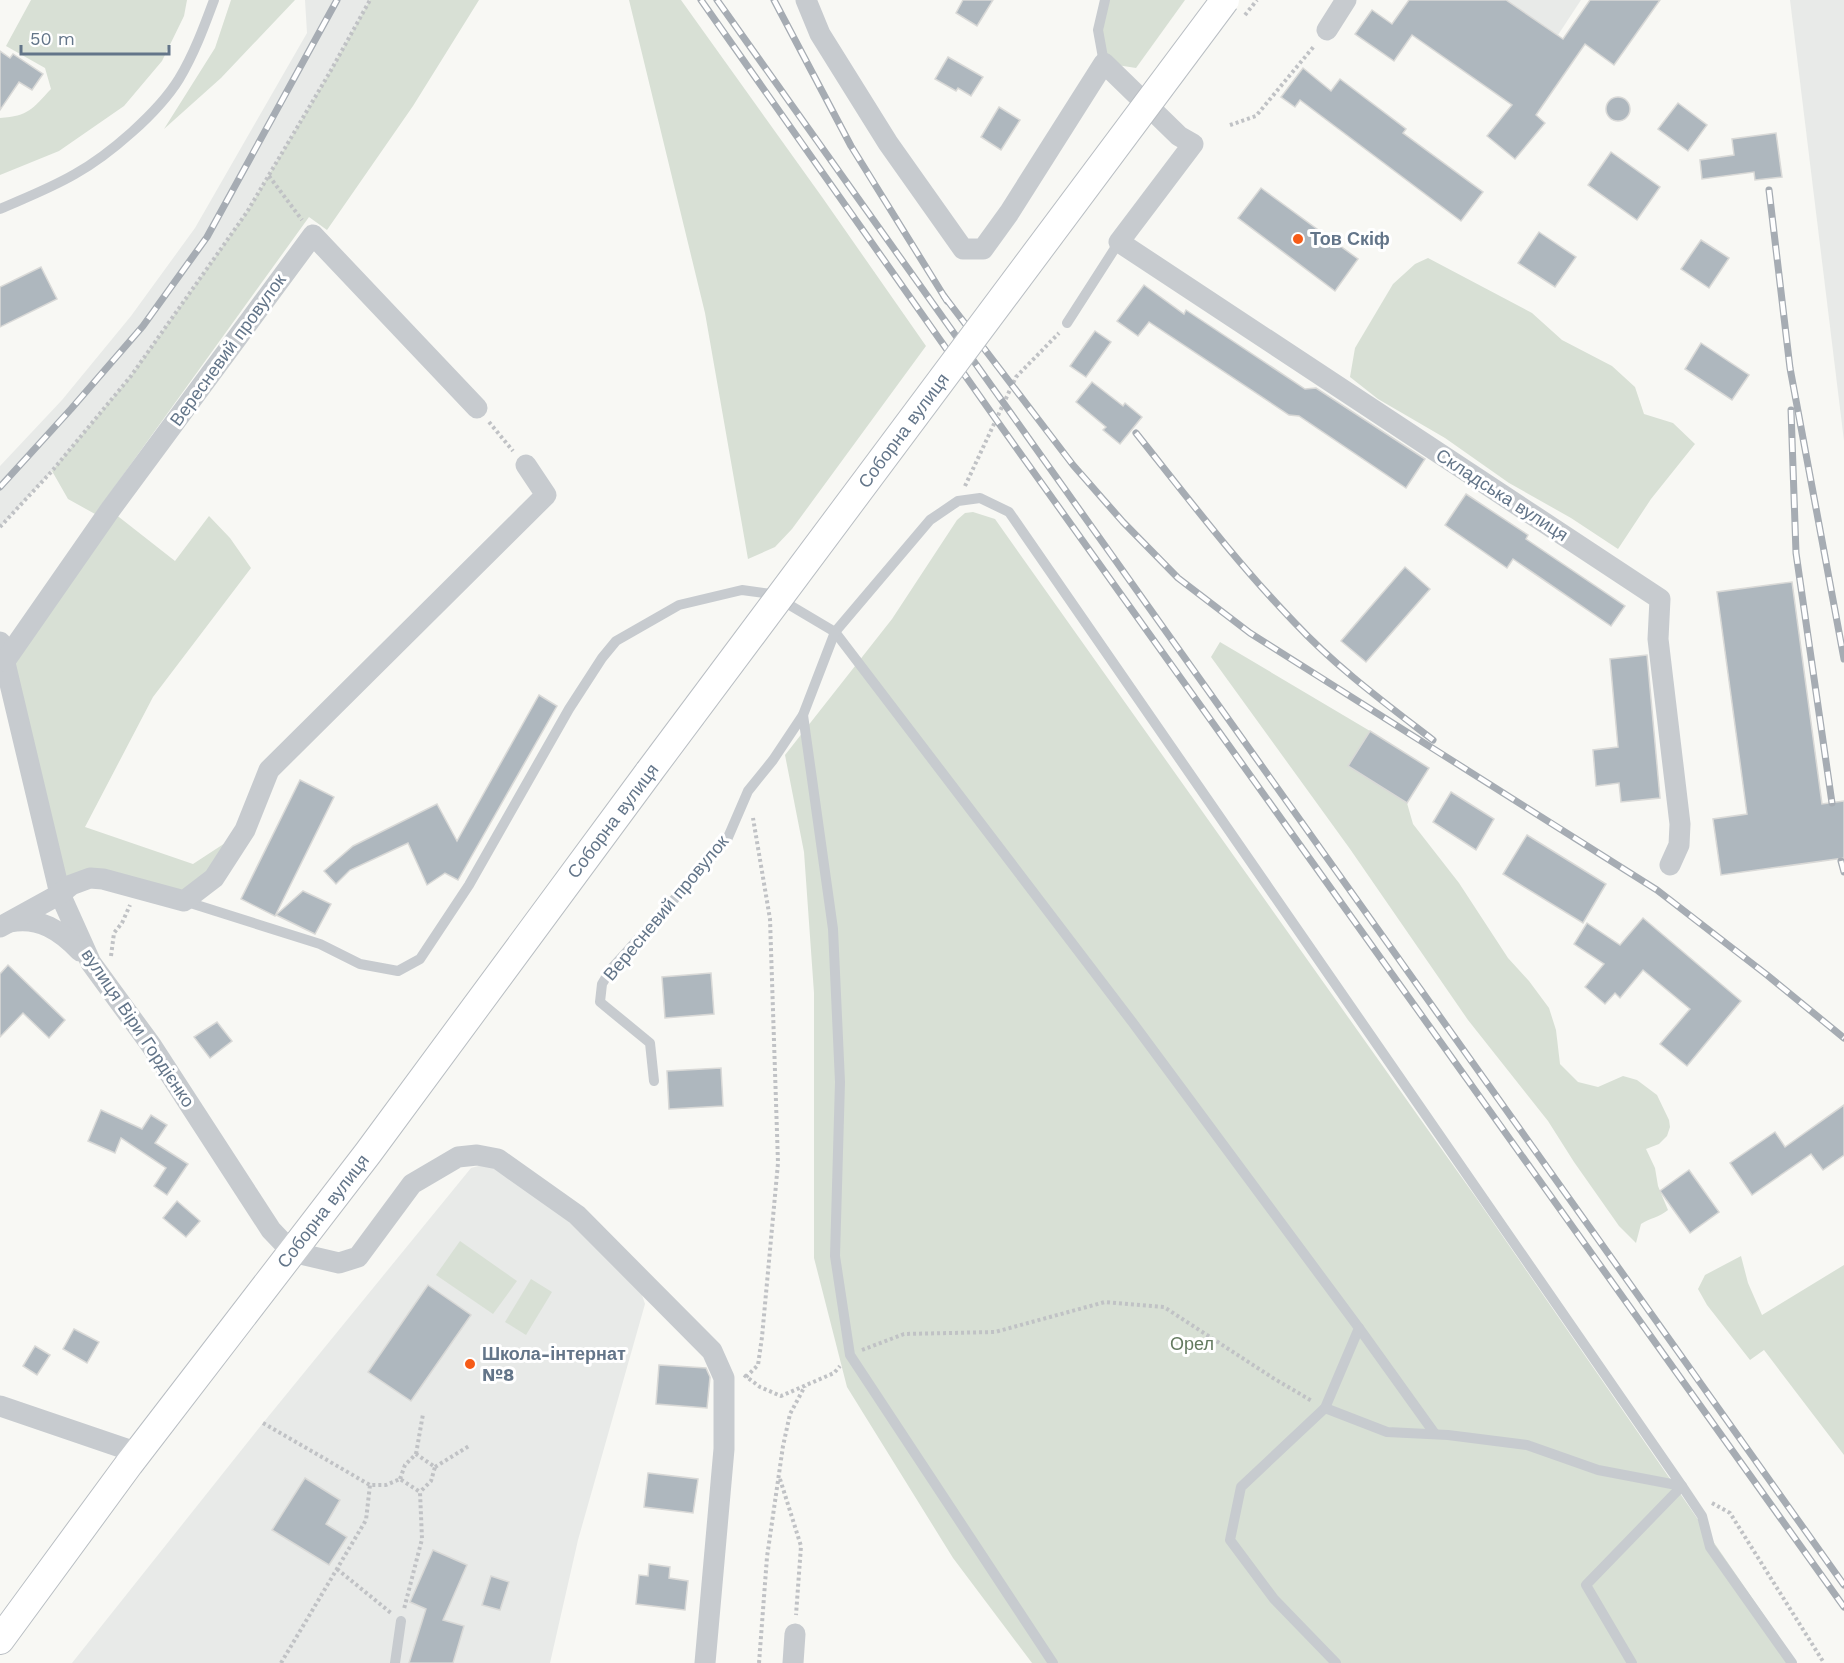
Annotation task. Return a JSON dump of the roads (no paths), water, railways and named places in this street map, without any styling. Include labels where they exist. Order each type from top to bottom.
[{"type":"main road","name":"Соборна вулиця","points":[[0,1640],[138,1453],[368,1154],[649,772],[1235,8]]},
{"type":"street","points":[[806,0],[820,34],[881,133],[963,249],[982,249],[1009,213],[1104,63],[1179,136],[1194,144],[1119,242]]},
{"type":"street","points":[[1327,30],[1346,0]]},
{"type":"street","name":"Вересневий провулок","points":[[3,651],[313,235],[477,408]]},
{"type":"street","name":"Складська вулиця","points":[[1119,242],[1660,599],[1658,639],[1680,824],[1679,845],[1670,865]]},
{"type":"street","points":[[4,925],[60,894],[71,885],[90,878],[103,879],[184,901],[214,878],[245,830],[269,770],[546,495],[526,465]]},
{"type":"street","name":"вулиця Віри Гордієнко","points":[[3,651],[60,894],[90,963],[151,1045],[271,1230],[291,1252]]},
{"type":"street","points":[[4,925],[19,920],[50,927],[70,940],[90,963]]},
{"type":"street","points":[[291,1252],[339,1263],[358,1257],[412,1184],[458,1157],[477,1155],[498,1159],[577,1215],[712,1351],[724,1378],[724,1449],[705,1663]]},
{"type":"street","points":[[0,1406],[138,1453]]},
{"type":"street","points":[[793,1663],[795,1634]]},
{"type":"lane","points":[[0,209],[76,174],[152,113],[178,80],[201,37],[214,0]]},
{"type":"lane","points":[[1104,63],[1098,30],[1105,0]]},
{"type":"lane","points":[[1067,323],[1119,242]]},
{"type":"lane","name":"Вересневий провулок","points":[[654,1081],[650,1043],[600,1002],[602,984],[611,969],[726,842],[748,791],[773,760],[803,715],[835,632],[930,520],[958,501],[980,498],[1009,512],[1682,1486]]},
{"type":"lane","points":[[184,901],[321,944],[360,964],[398,972],[420,959],[469,885],[569,709],[602,658],[616,641],[679,605],[742,590],[771,594],[835,632],[1133,1023],[1435,1434]]},
{"type":"lane","points":[[803,715],[833,929],[840,1082],[835,1256],[850,1355],[1053,1663]]},
{"type":"lane","points":[[1336,1663],[1274,1599],[1230,1540],[1241,1487],[1325,1408],[1359,1328]]},
{"type":"lane","points":[[1325,1408],[1387,1432],[1435,1434],[1527,1445],[1598,1470],[1682,1486],[1702,1516],[1710,1547],[1792,1663]]},
{"type":"lane","points":[[1632,1663],[1586,1585],[1682,1486]]},
{"type":"lane","points":[[395,1663],[401,1621]]},
{"type":"railway","points":[[0,487],[143,326],[207,237],[337,0]]},
{"type":"railway","points":[[701,0],[995,418],[1844,1607]]},
{"type":"railway","points":[[717,0],[1844,1585]]},
{"type":"railway","points":[[774,0],[851,146],[947,301]]},
{"type":"railway","points":[[1769,190],[1790,368],[1844,659]]},
{"type":"railway","points":[[944,296],[1073,465],[1123,522],[1178,578],[1250,633],[1657,890],[1844,1038]]},
{"type":"railway","points":[[1791,410],[1796,553],[1832,803]]},
{"type":"railway","points":[[1136,433],[1232,553],[1294,622],[1344,669],[1433,740]]},
{"type":"railway","points":[[1841,861],[1844,872]]},
{"type":"place","name":"Тов Скіф","points":[[1298,239]]},
{"type":"place","name":"Школа-інтернат №8","points":[[470,1364]]},
{"type":"park label","name":"Орел","points":[[1192,1344]]}]
